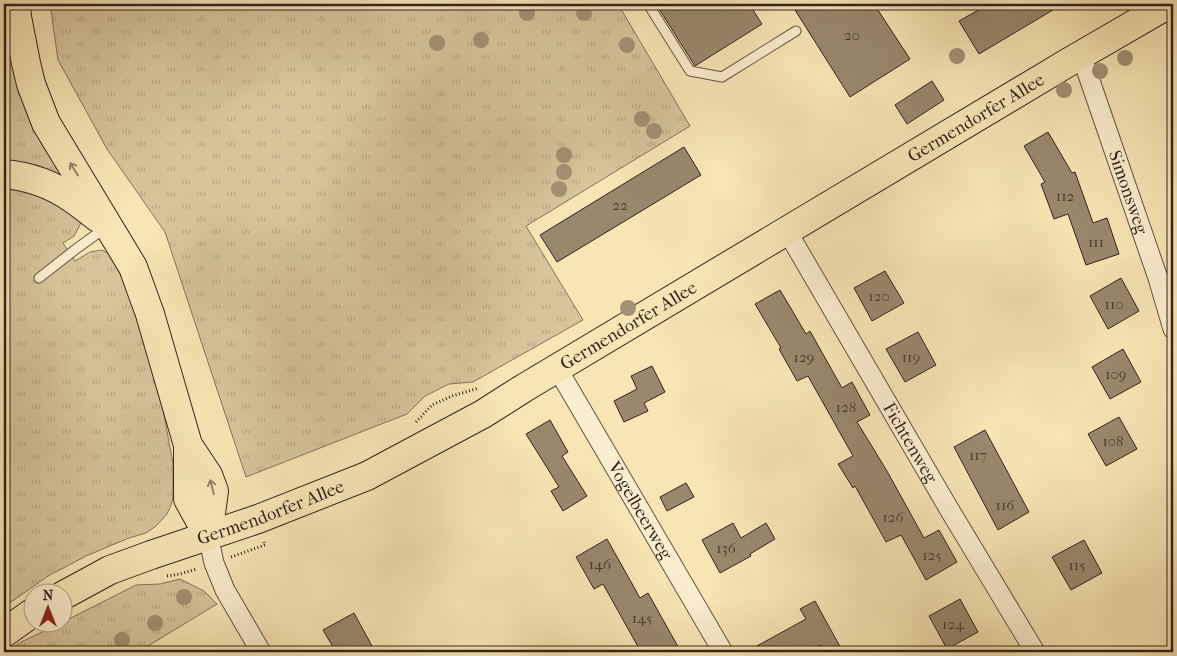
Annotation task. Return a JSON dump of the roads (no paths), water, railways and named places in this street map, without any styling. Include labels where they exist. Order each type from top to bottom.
[{"type":"main road","points":[[16,4],[16,17],[31,84],[46,123],[133,267],[150,314],[188,445],[188,499],[208,535]]},
{"type":"main road","name":"Germendorfer Allee","points":[[72,591],[110,570],[258,519],[367,476],[483,414],[1079,56],[1169,4]]},
{"type":"main road","points":[[4,174],[26,178],[54,188],[73,198],[107,226]]},
{"type":"main road","points":[[4,633],[22,620]]},
{"type":"street","name":"Simonsweg","points":[[1079,56],[1086,69],[1158,278],[1173,329]]},
{"type":"street","name":"Fichtenweg","points":[[787,231],[949,509],[1035,652]]},
{"type":"street","name":"Vogelbeerweg","points":[[557,368],[723,652]]},
{"type":"street","points":[[208,535],[214,563],[225,590],[261,652]]},
{"type":"lane","points":[[648,4],[690,71],[722,77],[796,31]]},
{"type":"lane","points":[[39,278],[107,226]]}]
